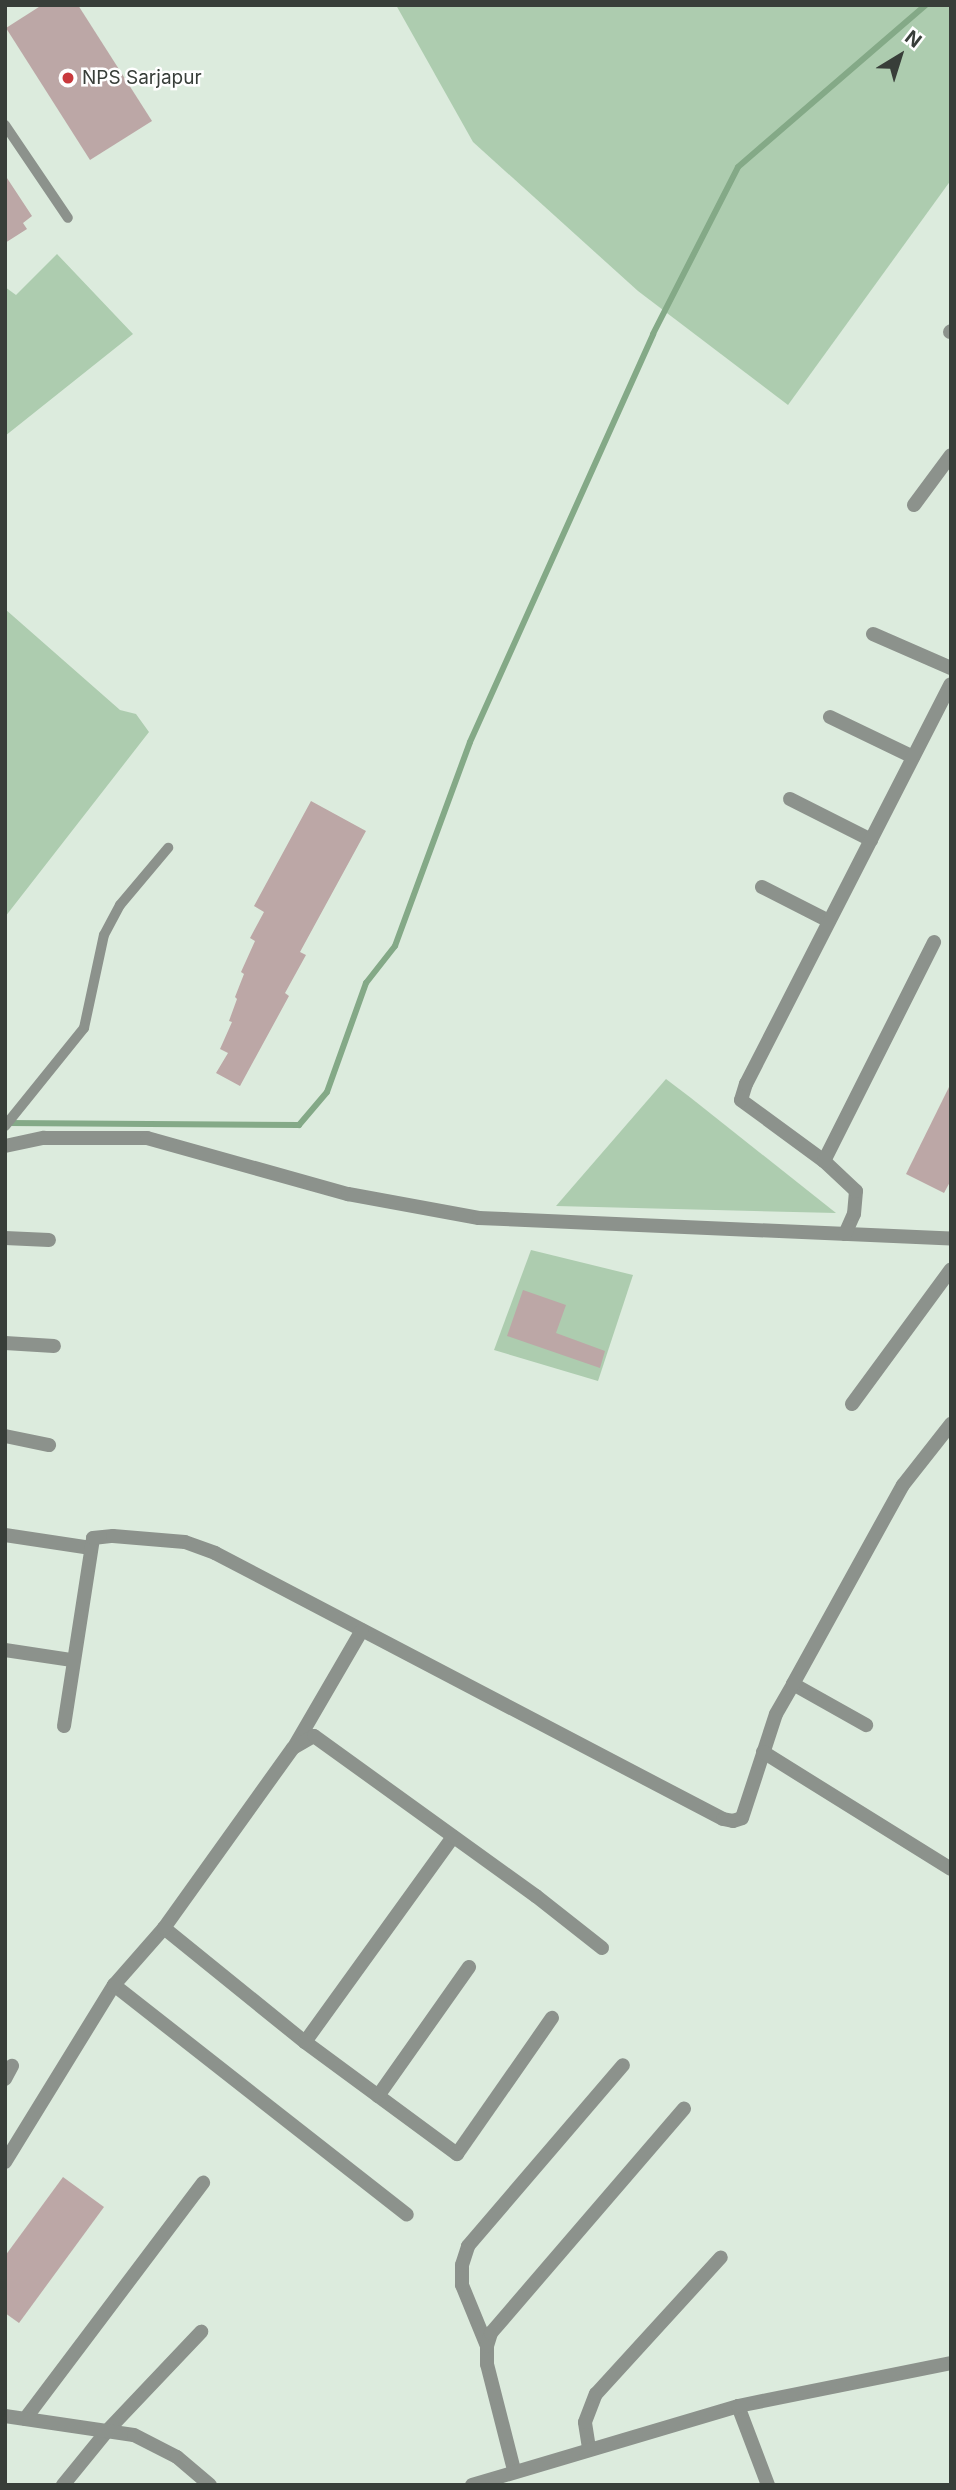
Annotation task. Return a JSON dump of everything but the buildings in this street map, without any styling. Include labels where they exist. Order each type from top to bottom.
[{"type":"street","points":[[914,505],[951,455]]},
{"type":"street","points":[[873,634],[951,668]]},
{"type":"street","points":[[845,1234],[854,1214],[856,1191],[824,1161],[741,1100],[746,1084],[951,684]]},
{"type":"street","points":[[830,717],[913,758]]},
{"type":"street","points":[[790,799],[871,840]]},
{"type":"street","points":[[762,887],[829,921]]},
{"type":"street","points":[[824,1161],[934,942]]},
{"type":"street","points":[[5,1146],[44,1138],[147,1138],[348,1194],[479,1217],[951,1239]]},
{"type":"street","points":[[5,1238],[49,1240]]},
{"type":"street","points":[[852,1404],[951,1269]]},
{"type":"street","points":[[5,1343],[54,1346]]},
{"type":"street","points":[[64,1726],[72,1660],[93,1538],[113,1535],[185,1542],[215,1553],[723,1819],[733,1821],[741,1818],[776,1714],[903,1485],[951,1424]]},
{"type":"street","points":[[5,1436],[49,1445]]},
{"type":"street","points":[[5,1535],[91,1548]]},
{"type":"street","points":[[5,2162],[114,1985],[164,1928],[293,1748],[362,1630]]},
{"type":"street","points":[[5,1650],[72,1660]]},
{"type":"street","points":[[793,1684],[866,1725]]},
{"type":"street","points":[[293,1748],[314,1736],[602,1948]]},
{"type":"street","points":[[763,1752],[951,1869]]},
{"type":"street","points":[[305,2042],[453,1837]]},
{"type":"street","points":[[164,1928],[305,2042],[457,2154],[552,2018]]},
{"type":"street","points":[[378,2096],[468,1967]]},
{"type":"street","points":[[114,1985],[407,2215]]},
{"type":"street","points":[[487,2346],[462,2285],[462,2265],[468,2246],[623,2064]]},
{"type":"street","points":[[514,2470],[487,2364],[487,2346],[491,2333],[684,2109]]},
{"type":"street","points":[[25,2419],[203,2183]]},
{"type":"street","points":[[589,2448],[585,2422],[596,2394],[721,2257]]},
{"type":"street","points":[[63,2485],[107,2431],[201,2332]]},
{"type":"street","points":[[472,2485],[514,2470],[738,2406],[951,2362]]},
{"type":"street","points":[[738,2406],[768,2485]]},
{"type":"street","points":[[5,2416],[134,2435],[177,2457],[210,2485]]},
{"type":"lane","points":[[5,125],[68,218]]},
{"type":"lane","points":[[5,1126],[9,1109],[51,1069],[84,1028],[89,1011],[93,974],[104,934],[120,905],[168,848]]},
{"type":"green space","points":[[396,5],[951,5],[951,180],[788,405],[638,291],[473,142]]},
{"type":"green space","points":[[57,254],[133,334],[5,436],[5,287],[16,295]]},
{"type":"green space","points":[[5,609],[120,710],[136,714],[149,732],[5,917]]},
{"type":"green space","points":[[666,1079],[691,1098],[836,1213],[556,1206]]},
{"type":"green space","points":[[531,1250],[633,1275],[598,1381],[494,1350]]},
{"type":"waterway","points":[[7,1123],[299,1125],[327,1092],[366,983],[395,946],[470,742],[653,334],[738,167],[926,5]]},
{"type":"place","name":"NPS Sarjapur","points":[[68,78]]}]
